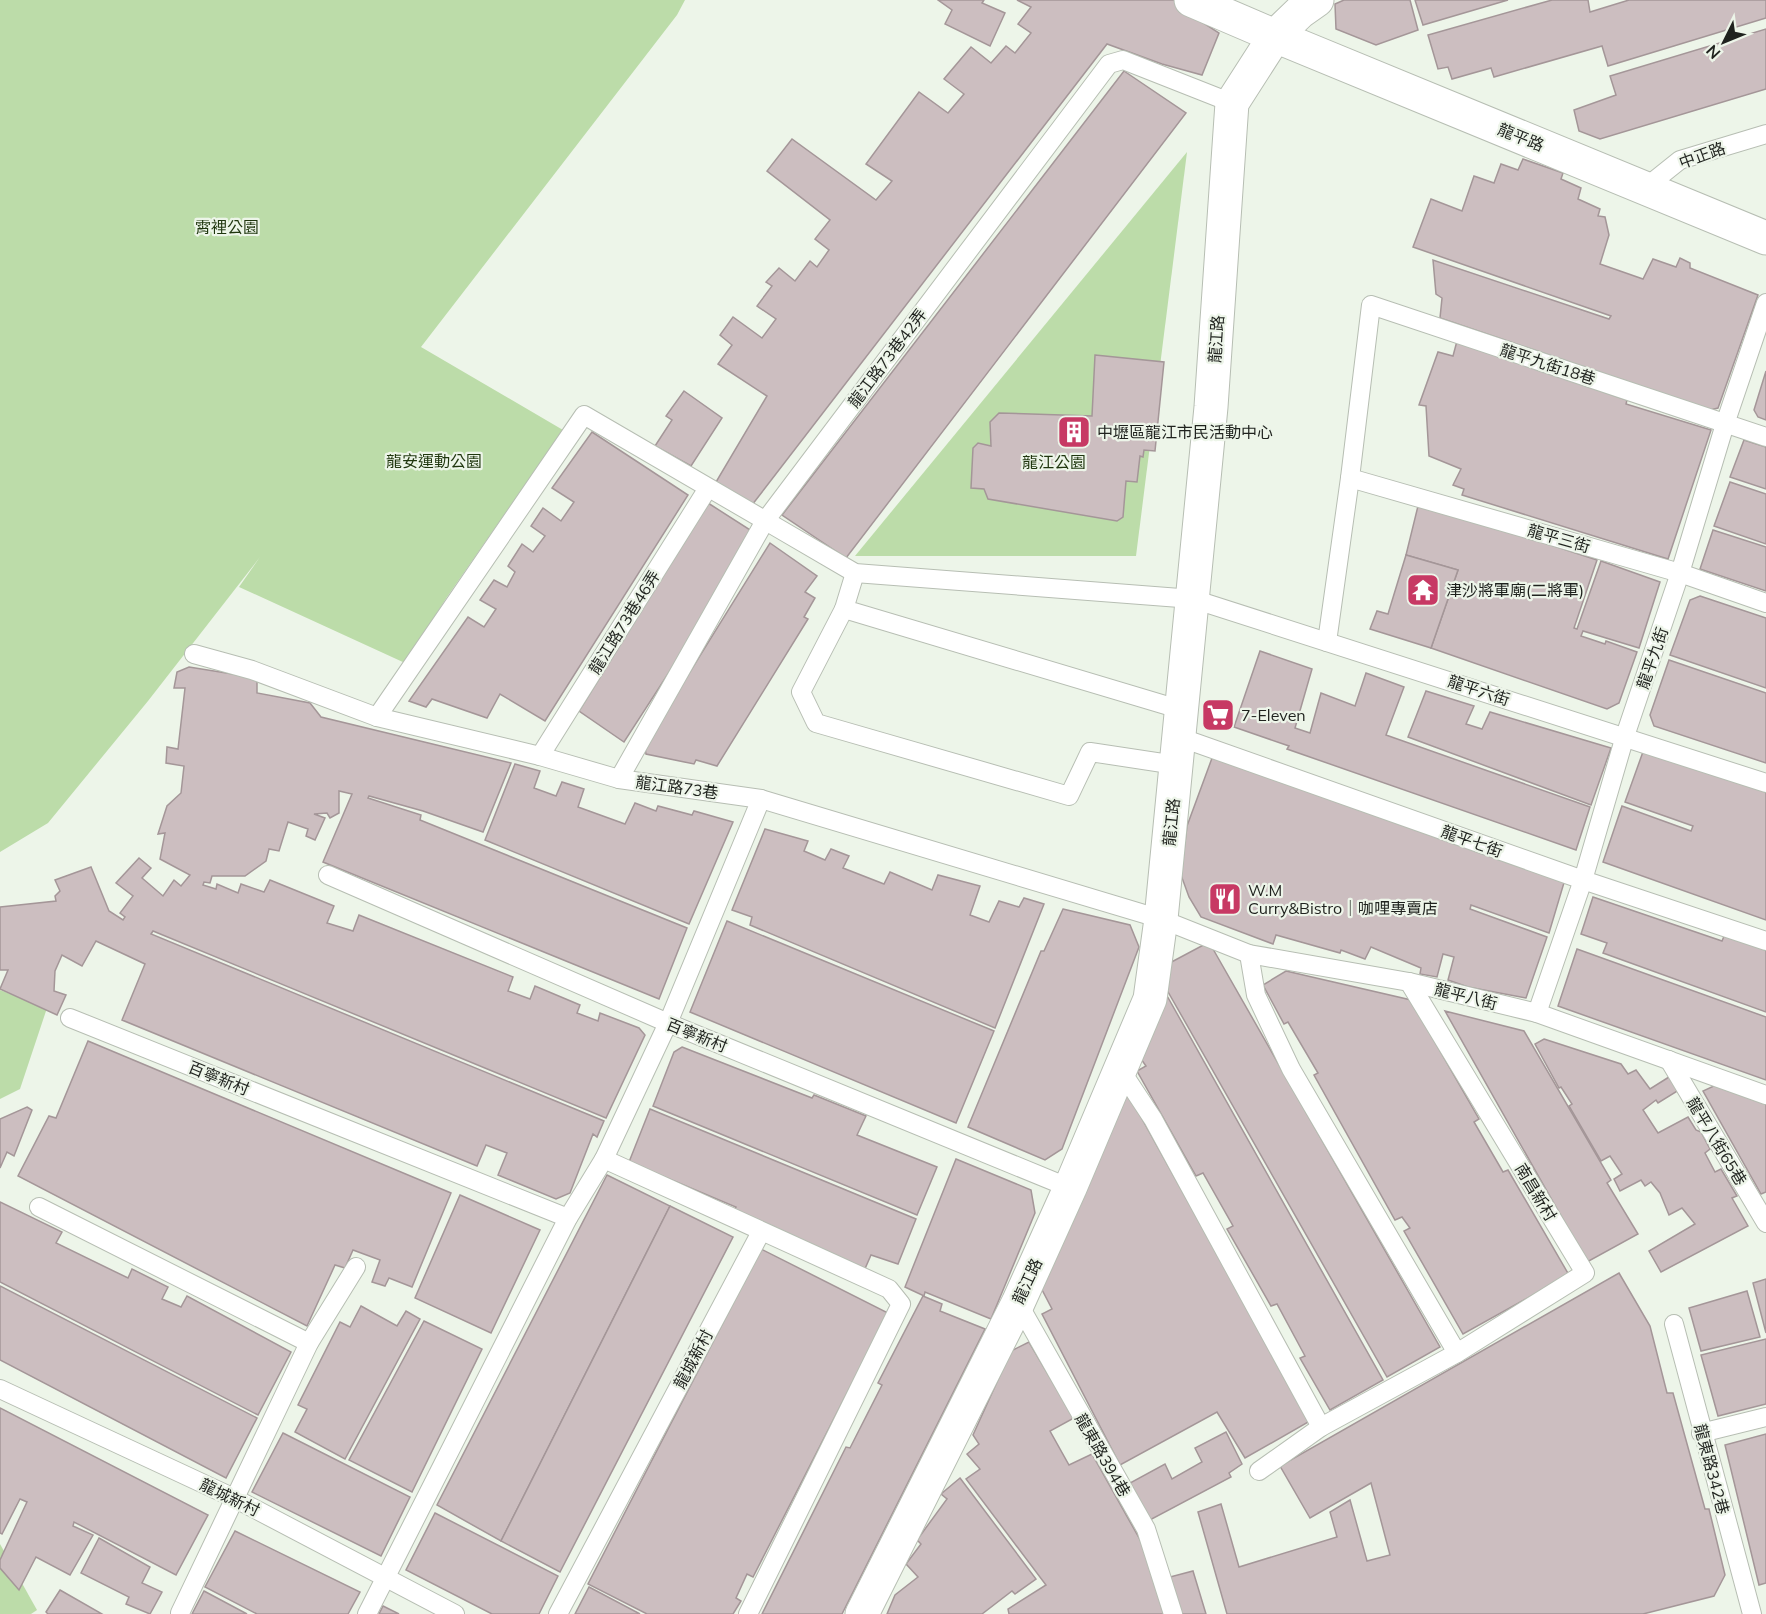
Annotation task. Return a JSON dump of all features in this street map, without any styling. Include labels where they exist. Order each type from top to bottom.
[{"type":"street","name":"龍平路","points":[[1191,0],[1766,238]]},
{"type":"street","name":"龍江路","points":[[862,1614],[1017,1303],[1070,1188],[1150,999],[1161,919],[1211,407],[1232,103],[1275,36],[1300,12],[1317,0]]},
{"type":"lane","name":"龍江路73巷42弄","points":[[619,779],[765,521],[1109,63],[1122,60],[1232,103]]},
{"type":"lane","name":"中正路","points":[[1645,188],[1680,160],[1766,134]]},
{"type":"lane","name":"龍平九街","points":[[1537,1013],[1583,880],[1625,736],[1680,573],[1725,424],[1766,303]]},
{"type":"lane","name":"龍平九街18巷","points":[[1350,478],[1371,305],[1766,437]]},
{"type":"lane","points":[[377,717],[584,415],[855,573],[844,609],[801,692],[816,723],[1069,796],[1090,752],[1179,737]]},
{"type":"lane","points":[[1327,642],[1350,478]]},
{"type":"lane","name":"龍平三街","points":[[1350,478],[1680,573],[1766,603]]},
{"type":"lane","name":"龍江路73巷46弄","points":[[540,756],[708,488]]},
{"type":"lane","name":"龍平六街","points":[[855,573],[1192,599],[1766,783]]},
{"type":"lane","points":[[844,609],[1179,737]]},
{"type":"lane","name":"龍江路73巷","points":[[194,654],[252,670],[377,717],[540,756],[619,779],[761,799],[1161,919]]},
{"type":"lane","name":"龍平七街","points":[[1179,737],[1583,880],[1766,941]]},
{"type":"lane","points":[[368,1614],[568,1218],[604,1159],[668,1023],[761,799]]},
{"type":"lane","name":"百寧新村","points":[[328,875],[668,1023],[1070,1188]]},
{"type":"lane","name":"龍平八街","points":[[1161,919],[1249,954],[1409,982],[1537,1013],[1766,1095]]},
{"type":"lane","points":[[1249,954],[1256,995],[1291,1069],[1457,1353]]},
{"type":"lane","name":"南昌新村","points":[[1259,1471],[1320,1427],[1457,1353],[1585,1273],[1409,982]]},
{"type":"lane","name":"百寧新村","points":[[70,1018],[568,1218]]},
{"type":"lane","name":"龍平八街65巷","points":[[1669,1060],[1766,1223]]},
{"type":"lane","points":[[1120,1069],[1153,1119],[1320,1427]]},
{"type":"lane","points":[[604,1159],[889,1289],[901,1304],[748,1614]]},
{"type":"lane","points":[[39,1207],[309,1343]]},
{"type":"lane","name":"龍城新村","points":[[558,1614],[761,1232]]},
{"type":"lane","points":[[180,1613],[309,1343],[356,1267]]},
{"type":"lane","name":"龍東路394巷","points":[[1017,1303],[1146,1529],[1173,1614]]},
{"type":"lane","name":"龍東路342巷","points":[[1674,1324],[1701,1433],[1752,1614]]},
{"type":"lane","name":"龍城新村","points":[[0,1389],[234,1498],[455,1614]]},
{"type":"lane","points":[[1701,1433],[1766,1417]]},
{"type":"green space","name":"霄裡公園","points":[[0,0],[685,0],[677,15],[421,347],[563,430],[447,597],[405,663],[239,587],[260,557],[148,701],[48,823],[0,852]]},
{"type":"green space","name":"龍江公園","points":[[1187,152],[1136,556],[855,556]]},
{"type":"green space","points":[[0,990],[47,1008],[20,1089],[0,1099]]},
{"type":"green space","points":[[0,1544],[37,1610],[31,1614],[0,1614]]},
{"type":"building","points":[[938,0],[984,0],[982,3],[1005,13],[990,46],[945,24],[952,10]]},
{"type":"building","points":[[1017,0],[1181,0],[1191,15],[1219,33],[1202,75],[1162,64],[1107,44],[752,505],[716,482],[767,396],[718,364],[732,345],[720,335],[733,317],[762,338],[776,319],[757,306],[772,286],[766,282],[779,268],[795,281],[810,261],[817,267],[829,250],[815,239],[830,220],[767,171],[792,139],[876,200],[892,181],[866,164],[919,92],[948,113],[964,94],[944,79],[971,47],[991,63],[1006,46],[1015,53],[1031,33],[1018,24],[1031,7]]},
{"type":"building","points":[[1344,0],[1410,0],[1418,30],[1376,45],[1336,29],[1335,4]]},
{"type":"building","points":[[1415,0],[1508,0],[1423,25]]},
{"type":"building","points":[[1552,0],[1588,0],[1590,12],[1629,0],[1766,0],[1766,18],[1608,66],[1602,46],[1494,77],[1491,68],[1452,79],[1448,67],[1438,69],[1428,35]]},
{"type":"building","points":[[1766,29],[1766,89],[1600,139],[1579,131],[1574,110],[1616,95],[1610,76]]},
{"type":"building","points":[[1124,71],[1186,113],[846,558],[782,515]]},
{"type":"building","points":[[1523,159],[1563,173],[1561,179],[1581,188],[1578,199],[1600,209],[1598,216],[1605,217],[1609,235],[1600,264],[1643,279],[1653,259],[1676,267],[1680,258],[1690,263],[1690,268],[1758,295],[1718,408],[1710,410],[1440,318],[1442,298],[1436,294],[1433,260],[1609,319],[1611,316],[1413,247],[1431,199],[1462,211],[1474,176],[1494,183],[1501,164],[1518,170]]},
{"type":"building","points":[[1457,341],[1627,400],[1626,404],[1711,430],[1668,559],[1462,495],[1464,489],[1453,485],[1461,469],[1429,456],[1426,406],[1419,405],[1438,352],[1453,356]]},
{"type":"building","name":"中壢區龍江市民活動中心","points":[[1095,355],[1164,362],[1155,451],[1144,450],[1143,457],[1140,456],[1137,482],[1126,481],[1123,517],[1117,521],[988,499],[984,489],[971,488],[973,448],[978,443],[991,446],[990,422],[999,413],[1092,416]]},
{"type":"building","points":[[1766,371],[1766,420],[1758,417],[1754,410]]},
{"type":"building","points":[[684,391],[722,418],[691,466],[655,446],[672,420],[666,416]]},
{"type":"building","points":[[592,432],[688,495],[545,721],[500,694],[487,718],[432,699],[426,707],[409,701],[468,617],[484,627],[496,609],[480,600],[494,580],[507,587],[515,572],[508,566],[522,544],[533,552],[545,536],[531,526],[543,508],[561,521],[574,502],[552,488]]},
{"type":"building","points":[[1744,440],[1766,447],[1766,489],[1730,477]]},
{"type":"building","points":[[1730,482],[1766,494],[1766,544],[1714,526]]},
{"type":"building","points":[[708,503],[758,535],[624,742],[579,711]]},
{"type":"building","points":[[1418,506],[1446,511],[1597,560],[1574,628],[1577,629],[1601,561],[1660,582],[1639,648],[1583,631],[1581,636],[1605,644],[1606,641],[1637,652],[1619,703],[1607,709],[1431,648],[1458,570],[1406,555]]},
{"type":"building","points":[[1713,530],[1766,547],[1766,591],[1700,569]]},
{"type":"building","points":[[770,543],[817,576],[805,592],[815,598],[804,617],[808,619],[717,766],[696,760],[694,764],[646,754],[645,748],[650,736]]},
{"type":"building","name":"津沙將軍廟(二將軍)","points":[[1406,555],[1458,570],[1431,648],[1370,629],[1377,611],[1388,614]]},
{"type":"building","points":[[1700,596],[1766,618],[1766,688],[1670,655],[1690,600]]},
{"type":"building","points":[[1260,651],[1312,669],[1295,728],[1310,733],[1321,693],[1355,706],[1366,673],[1404,687],[1386,735],[1590,807],[1576,850],[1287,749],[1289,746],[1234,727]]},
{"type":"building","points":[[1669,660],[1766,693],[1766,763],[1654,726],[1650,715]]},
{"type":"building","points":[[189,667],[257,678],[257,693],[310,703],[321,717],[511,763],[483,832],[423,811],[369,796],[368,798],[421,815],[420,820],[687,928],[659,999],[323,862],[352,794],[339,791],[339,813],[330,818],[327,813],[314,814],[325,818],[315,840],[306,836],[308,829],[288,822],[279,851],[269,849],[266,861],[245,876],[212,876],[210,883],[204,882],[203,885],[216,889],[217,884],[238,893],[241,884],[264,892],[270,880],[334,906],[327,923],[353,931],[359,915],[513,977],[508,991],[530,999],[535,986],[580,1005],[577,1013],[598,1021],[600,1013],[639,1028],[645,1035],[606,1118],[153,931],[151,934],[604,1121],[597,1137],[593,1134],[570,1193],[556,1199],[498,1175],[507,1153],[486,1145],[477,1166],[122,1020],[145,964],[96,941],[82,966],[62,955],[55,971],[54,991],[66,995],[57,1015],[0,989],[8,970],[0,970],[0,907],[56,901],[55,896],[60,891],[55,880],[91,867],[109,911],[123,920],[125,917],[120,913],[133,896],[116,883],[139,858],[151,868],[142,878],[163,896],[174,880],[181,886],[190,875],[160,859],[165,833],[158,834],[167,806],[181,793],[184,766],[166,763],[167,747],[178,749],[185,688],[174,688],[177,672]]},
{"type":"building","points":[[1426,691],[1474,706],[1466,724],[1482,729],[1490,712],[1611,748],[1591,805],[1408,737]]},
{"type":"building","points":[[1644,749],[1766,790],[1766,920],[1603,862],[1622,806],[1691,831],[1693,826],[1625,802]]},
{"type":"building","points":[[1215,750],[1566,876],[1549,933],[1471,905],[1470,909],[1547,937],[1526,998],[1468,987],[1448,980],[1454,957],[1443,954],[1437,977],[1420,974],[1421,968],[1371,947],[1365,959],[1341,950],[1340,953],[1276,935],[1273,944],[1201,917],[1189,897],[1181,875],[1187,826]]},
{"type":"building","points":[[515,764],[540,771],[534,788],[556,796],[562,782],[584,789],[578,807],[625,824],[635,803],[656,811],[658,806],[692,815],[694,811],[733,822],[689,924],[485,840]]},
{"type":"building","points":[[765,829],[808,841],[804,851],[825,860],[831,849],[849,856],[843,868],[884,884],[890,872],[932,890],[938,875],[980,886],[970,915],[989,922],[999,901],[1019,907],[1024,898],[1044,904],[995,1028],[750,925],[752,917],[732,910]]},
{"type":"building","points":[[1593,897],[1722,941],[1725,934],[1766,948],[1766,1012],[1603,953],[1607,943],[1581,934]]},
{"type":"building","points":[[1063,909],[1130,925],[1139,947],[1062,1149],[1045,1160],[968,1127],[1041,951],[1044,951]]},
{"type":"building","points":[[727,921],[994,1031],[956,1123],[690,1012]]},
{"type":"building","points":[[1209,942],[1440,1347],[1387,1377],[1167,990],[1164,966]]},
{"type":"building","points":[[1577,949],[1766,1017],[1766,1080],[1558,1006]]},
{"type":"building","points":[[1286,971],[1411,1000],[1479,1119],[1474,1122],[1503,1172],[1508,1170],[1569,1275],[1463,1334],[1404,1231],[1410,1228],[1402,1217],[1395,1220],[1314,1075],[1318,1073],[1288,1022],[1284,1024],[1263,985]]},
{"type":"building","points":[[1166,994],[1383,1380],[1330,1410],[1300,1358],[1305,1356],[1277,1304],[1271,1306],[1227,1229],[1233,1226],[1203,1173],[1196,1176],[1137,1071],[1146,1066],[1141,1059]]},
{"type":"building","points":[[1445,1011],[1524,1031],[1611,1180],[1607,1183],[1638,1234],[1587,1262]]},
{"type":"building","points":[[1544,1039],[1621,1064],[1628,1074],[1636,1070],[1650,1089],[1669,1077],[1674,1080],[1679,1090],[1658,1103],[1656,1100],[1643,1110],[1658,1133],[1688,1117],[1696,1130],[1701,1132],[1710,1149],[1705,1153],[1715,1172],[1721,1169],[1737,1196],[1732,1198],[1748,1226],[1661,1272],[1649,1251],[1695,1224],[1682,1208],[1669,1215],[1660,1193],[1651,1182],[1645,1186],[1641,1180],[1620,1191],[1614,1179],[1622,1174],[1610,1156],[1601,1161],[1569,1106],[1572,1104],[1561,1087],[1559,1088],[1535,1044]]},
{"type":"building","points":[[88,1041],[451,1193],[412,1287],[389,1278],[385,1286],[372,1282],[380,1260],[353,1250],[345,1268],[335,1265],[307,1326],[18,1176],[49,1116],[56,1118]]},
{"type":"building","points":[[682,1047],[812,1098],[814,1095],[866,1116],[857,1135],[937,1167],[917,1215],[653,1106],[674,1052]]},
{"type":"building","points":[[1718,1084],[1766,1103],[1766,1192],[1761,1194],[1703,1091]]},
{"type":"building","points":[[1126,1090],[1310,1421],[1245,1458],[1217,1412],[1120,1465],[1042,1314],[1052,1309],[1039,1284]]},
{"type":"building","points":[[27,1107],[32,1110],[14,1156],[7,1152],[0,1168],[0,1119]]},
{"type":"building","points":[[650,1109],[916,1219],[898,1264],[871,1255],[864,1271],[733,1212],[736,1207],[629,1162]]},
{"type":"building","points":[[956,1159],[1031,1190],[1035,1213],[991,1319],[925,1292],[924,1296],[905,1287]]},
{"type":"building","points":[[607,1175],[670,1206],[501,1541],[437,1505]]},
{"type":"building","points":[[460,1195],[540,1230],[491,1333],[415,1298]]},
{"type":"building","points":[[0,1202],[62,1232],[56,1243],[128,1278],[132,1269],[168,1287],[162,1299],[181,1307],[187,1296],[291,1352],[258,1415],[0,1282]]},
{"type":"building","points":[[670,1206],[733,1237],[560,1572],[501,1541]]},
{"type":"building","points":[[761,1249],[888,1313],[753,1577],[747,1574],[736,1598],[741,1601],[733,1614],[647,1614],[588,1584]]},
{"type":"building","points":[[1619,1273],[1650,1326],[1667,1393],[1673,1393],[1705,1509],[1709,1509],[1725,1575],[1714,1596],[1643,1614],[1227,1614],[1198,1512],[1221,1504],[1239,1567],[1337,1537],[1330,1512],[1350,1500],[1367,1561],[1390,1555],[1371,1483],[1310,1518],[1280,1466]]},
{"type":"building","points":[[1766,1279],[1766,1333],[1753,1283]]},
{"type":"building","points":[[0,1286],[257,1418],[226,1478],[0,1360]]},
{"type":"building","points":[[1747,1291],[1760,1337],[1701,1351],[1689,1308]]},
{"type":"building","points":[[923,1296],[942,1304],[940,1311],[985,1329],[842,1614],[762,1614],[846,1447],[850,1448],[882,1385],[878,1383]]},
{"type":"building","points":[[361,1306],[397,1326],[406,1311],[420,1319],[345,1459],[295,1432],[307,1409],[298,1405],[340,1322],[350,1327]]},
{"type":"building","points":[[424,1321],[482,1349],[412,1492],[349,1460]]},
{"type":"building","points":[[1766,1339],[1766,1404],[1718,1416],[1701,1355]]},
{"type":"building","points":[[1029,1342],[1074,1418],[1050,1431],[1069,1465],[1092,1454],[1143,1545],[1165,1614],[1009,1614],[1008,1609],[1046,1585],[966,1479],[980,1469],[967,1454],[979,1444],[973,1435],[1011,1351]]},
{"type":"building","points":[[0,1408],[208,1515],[176,1575],[74,1522],[73,1526],[93,1535],[70,1575],[36,1557],[19,1590],[0,1568],[0,1560],[27,1502],[20,1499],[2,1534],[0,1533]]},
{"type":"building","points":[[1226,1432],[1242,1464],[1229,1473],[1231,1477],[1148,1521],[1130,1483],[1165,1464],[1172,1479],[1202,1462],[1195,1448]]},
{"type":"building","points":[[283,1433],[410,1497],[381,1556],[252,1492]]},
{"type":"building","points":[[1766,1434],[1766,1583],[1759,1585],[1725,1445]]},
{"type":"building","points":[[960,1478],[1036,1579],[1015,1594],[1012,1591],[982,1614],[887,1614],[895,1595],[918,1577],[906,1564],[921,1544],[917,1540],[947,1499],[941,1494]]},
{"type":"building","points":[[435,1513],[558,1576],[539,1614],[492,1614],[406,1570]]},
{"type":"building","points":[[235,1531],[360,1592],[348,1614],[257,1614],[205,1587]]},
{"type":"building","points":[[99,1538],[150,1567],[142,1583],[162,1592],[150,1614],[126,1604],[129,1597],[81,1573]]},
{"type":"building","points":[[1193,1571],[1206,1614],[1181,1614],[1170,1577]]},
{"type":"building","points":[[589,1587],[640,1614],[575,1614]]},
{"type":"building","points":[[60,1590],[102,1614],[48,1614],[46,1612]]},
{"type":"building","points":[[204,1591],[247,1614],[192,1614]]},
{"type":"building","points":[[383,1606],[399,1614],[379,1614]]},
{"type":"place","name":"中壢區龍江市民活動中心","points":[[1074,432]]},
{"type":"place","name":"津沙將軍廟(二將軍)","points":[[1423,590]]},
{"type":"place","name":"7-Eleven","points":[[1218,715]]},
{"type":"place","name":"W.M Curry&Bistro｜咖哩專賣店","points":[[1225,899]]},
{"type":"park label","name":"龍安運動公園","points":[[434,461]]}]
